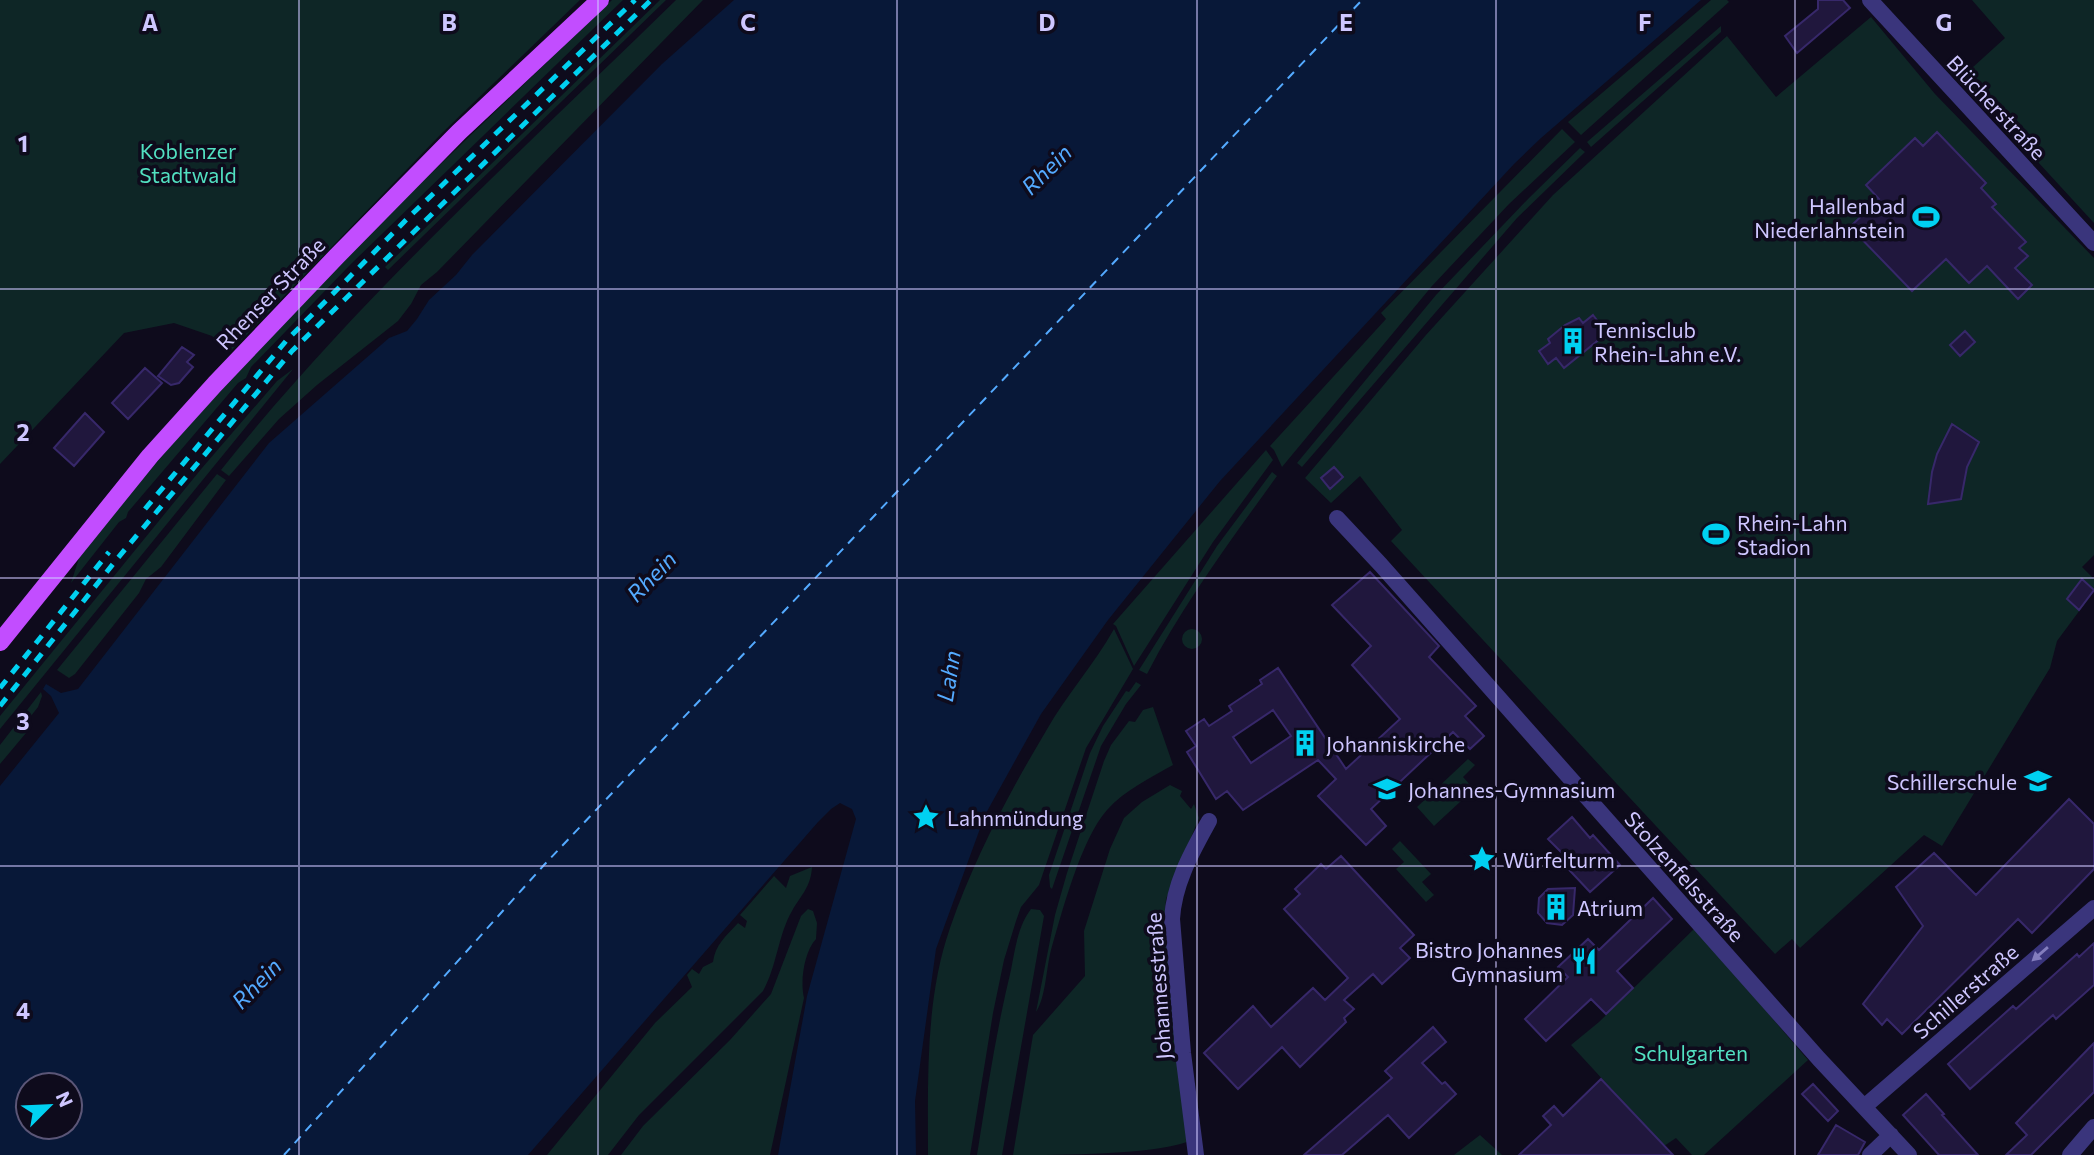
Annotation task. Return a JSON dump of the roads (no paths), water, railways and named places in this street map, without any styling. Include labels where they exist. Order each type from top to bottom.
[{"type":"main road","name":"Rhenser Straße","points":[[0,642],[150,456],[215,384],[335,257],[459,132],[600,0]]},
{"type":"street","name":"Blücherstraße","points":[[1870,0],[2094,243]]},
{"type":"street","name":"Stolzenfelsstraße","points":[[1337,518],[1909,1155]]},
{"type":"street","name":"Johannesstraße","points":[[1196,1155],[1183,1053],[1171,919],[1173,901],[1182,873],[1209,821]]},
{"type":"street","name":"Schillerstraße","points":[[1864,1107],[2093,910]]},
{"type":"street","points":[[2070,1155],[2094,1126]]},
{"type":"street","points":[[1870,1155],[1891,1135]]},
{"type":"water","points":[[734,0],[1701,0],[1514,164],[1220,481],[1108,620],[1041,714],[985,815],[936,949],[915,1101],[916,1155],[778,1155],[807,996],[856,819],[852,809],[840,803],[818,822],[528,1155],[0,1155],[0,786],[59,713],[51,696],[43,689],[46,684],[61,693],[78,689],[269,443],[389,338],[407,331],[429,300],[456,275],[472,255],[662,64]]},
{"type":"railway","points":[[145,509],[286,341],[409,217],[635,0]]},
{"type":"railway","points":[[0,706],[117,559],[292,351],[651,0]]},
{"type":"railway","points":[[0,688],[109,552]]},
{"type":"place","name":"Hallenbad Niederlahnstein","points":[[1926,217]]},
{"type":"place","name":"Tennisclub Rhein-Lahn e.V.","points":[[1573,341]]},
{"type":"place","name":"Rhein-Lahn Stadion","points":[[1716,534]]},
{"type":"place","name":"Johanniskirche","points":[[1305,743]]},
{"type":"place","name":"Schillerschule","points":[[2038,781]]},
{"type":"place","name":"Johannes-Gymnasium","points":[[1387,789]]},
{"type":"place","name":"Lahnmündung","points":[[926,817]]},
{"type":"place","name":"Würfelturm","points":[[1482,859]]},
{"type":"place","name":"Atrium","points":[[1556,907]]},
{"type":"place","name":"Bistro Johannes Gymnasium","points":[[1584,961]]},
{"type":"park label","name":"Koblenzer Stadtwald","points":[[188,162]]},
{"type":"park label","name":"Schulgarten","points":[[1691,1052]]},
{"type":"water label","name":"Rhein","points":[[1046,169]]},
{"type":"water label","name":"Rhein","points":[[651,576]]},
{"type":"water label","name":"Lahn","points":[[948,676]]},
{"type":"water label","name":"Rhein","points":[[256,983]]}]
